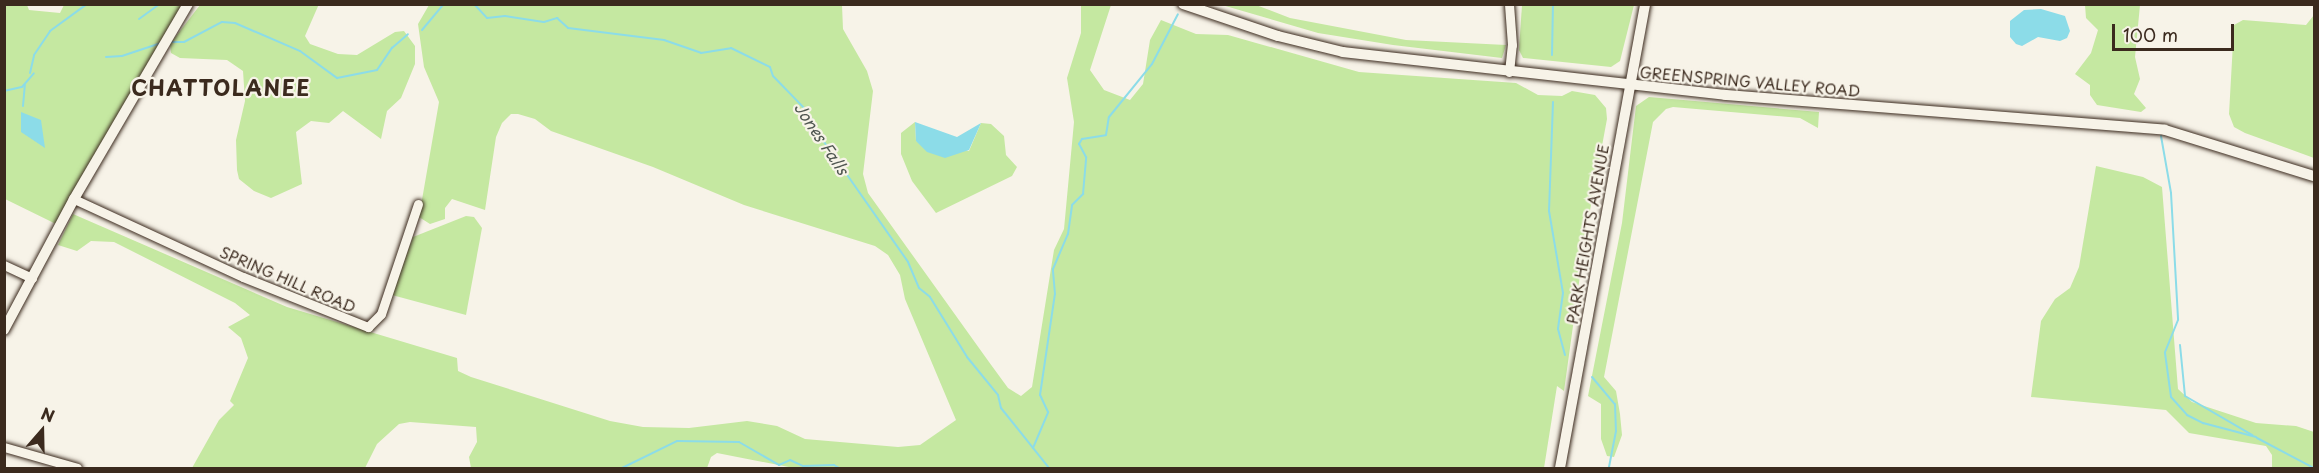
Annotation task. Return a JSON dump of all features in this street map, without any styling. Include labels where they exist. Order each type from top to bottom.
[{"type":"main road","points":[[4,330],[74,199],[188,4]]},
{"type":"main road","name":"GREENSPRING VALLEY ROAD","points":[[1183,4],[1205,8],[1278,36],[1343,52],[1629,86],[2164,130],[2314,176]]},
{"type":"main road","name":"PARK HEIGHTS AVENUE","points":[[1560,468],[1644,4]]},
{"type":"street","points":[[1509,4],[1512,45],[1509,72]]},
{"type":"street","name":"SPRING HILL ROAD","points":[[74,199],[243,277],[368,327],[377,323],[381,314],[418,204]]},
{"type":"street","points":[[4,265],[32,278]]},
{"type":"street","points":[[4,447],[77,468]]},
{"type":"green space","points":[[319,4],[305,36],[310,44],[338,54],[357,55],[395,32],[404,31],[415,46],[415,64],[401,98],[387,111],[381,139],[343,111],[329,123],[311,121],[296,132],[302,184],[271,198],[254,191],[239,179],[237,170],[236,140],[245,101],[243,71],[227,60],[180,58],[171,53],[170,44],[200,5]]},
{"type":"green space","points":[[4,5],[27,5],[29,10],[60,13],[64,5],[182,5],[56,224],[5,199]]},
{"type":"green space","points":[[429,5],[842,5],[843,29],[867,71],[873,91],[863,174],[868,193],[1008,388],[1021,396],[1032,387],[1054,250],[1064,229],[1074,122],[1067,78],[1081,33],[1081,5],[1111,5],[1090,70],[1104,90],[1130,100],[1143,84],[1150,40],[1161,20],[1196,34],[1228,35],[1359,72],[1516,83],[1538,95],[1562,96],[1572,91],[1595,95],[1606,108],[1607,119],[1586,232],[1564,391],[1557,386],[1544,468],[794,468],[717,453],[711,457],[707,468],[471,468],[469,457],[477,442],[476,427],[410,422],[399,424],[377,444],[365,468],[192,468],[219,420],[234,405],[230,401],[248,358],[241,338],[228,327],[250,315],[235,303],[114,242],[91,241],[77,251],[58,245],[73,214],[287,307],[457,358],[458,371],[471,377],[610,421],[643,427],[689,428],[747,421],[777,426],[805,439],[898,447],[920,445],[956,420],[905,299],[900,275],[888,255],[875,246],[744,205],[653,167],[551,131],[535,119],[518,114],[511,114],[502,123],[496,137],[485,210],[452,199],[445,208],[445,219],[430,224],[419,217],[439,102],[424,67],[418,24]]},
{"type":"green space","points":[[1222,5],[1256,5],[1290,18],[1406,40],[1506,45],[1502,58],[1393,45],[1318,33]]},
{"type":"green space","points":[[1522,5],[1634,5],[1620,61],[1611,67],[1523,58],[1519,50]]},
{"type":"green space","points":[[2085,5],[2140,5],[2135,57],[2140,79],[2134,94],[2146,108],[2141,112],[2097,105],[2090,95],[2090,85],[2075,74],[2091,53],[2098,30],[2086,18]]},
{"type":"green space","points":[[2314,15],[2314,158],[2245,133],[2234,127],[2229,114],[2234,25],[2243,20],[2306,25]]},
{"type":"green space","points":[[1649,97],[1819,112],[1818,128],[1800,118],[1673,107],[1666,109],[1653,122],[1604,377],[1616,391],[1620,414],[1622,435],[1614,457],[1607,456],[1601,439],[1601,404],[1588,396],[1622,223],[1636,106]]},
{"type":"green space","points":[[915,122],[916,141],[969,151],[981,123],[991,124],[1004,136],[1006,155],[1017,167],[1012,176],[936,213],[912,181],[901,154],[901,133]]},
{"type":"green space","points":[[2096,166],[2143,177],[2162,187],[2178,389],[2192,402],[2256,423],[2296,426],[2314,432],[2314,468],[2272,468],[2272,455],[2266,446],[2189,433],[2166,410],[2031,397],[2041,321],[2055,299],[2070,288],[2079,267]]},
{"type":"green space","points":[[466,216],[474,217],[482,228],[466,315],[392,295],[413,237]]},
{"type":"water","points":[[2041,9],[2065,16],[2070,31],[2067,38],[2060,41],[2038,37],[2022,46],[2016,44],[2010,37],[2010,21],[2024,10]]},
{"type":"water","points":[[21,112],[41,120],[45,148],[21,132]]},
{"type":"water","points":[[915,122],[957,137],[981,123],[969,150],[945,158],[927,152],[916,141]]},
{"type":"waterway","points":[[30,73],[34,55],[50,31],[87,4]]},
{"type":"waterway","points":[[139,19],[160,4]]},
{"type":"waterway","name":"Jones Falls","points":[[422,30],[444,4]]},
{"type":"waterway","name":"Jones Falls","points":[[474,4],[487,18],[505,16],[544,22],[557,18],[568,28],[664,40],[701,53],[731,48],[770,67],[773,76],[808,112],[822,139],[908,262],[919,288],[930,297],[967,357],[998,395],[1001,408],[1049,468]]},
{"type":"waterway","points":[[1552,55],[1553,4]]},
{"type":"waterway","points":[[1033,448],[1048,412],[1040,395],[1055,294],[1053,269],[1068,234],[1072,205],[1083,194],[1086,157],[1079,144],[1082,139],[1106,135],[1109,117],[1152,64],[1178,14]]},
{"type":"waterway","name":"Jones Falls","points":[[169,42],[184,42],[222,22],[235,23],[300,51],[337,78],[377,70],[392,48],[408,34]]},
{"type":"waterway","name":"Jones Falls","points":[[106,57],[122,56],[161,43]]},
{"type":"waterway","name":"Jones Falls","points":[[4,91],[22,87],[34,73]]},
{"type":"waterway","points":[[23,106],[25,85]]},
{"type":"waterway","points":[[1553,102],[1549,211],[1563,293],[1558,329],[1565,355]]},
{"type":"waterway","points":[[2161,136],[2171,193],[2178,320],[2165,353],[2171,397],[2187,415],[2203,423],[2256,437]]},
{"type":"waterway","points":[[2180,345],[2185,396],[2252,435]]},
{"type":"waterway","points":[[1592,377],[1615,404],[1616,431],[1609,468]]},
{"type":"waterway","points":[[2257,438],[2314,468]]},
{"type":"waterway","points":[[622,468],[677,441],[739,442],[779,465],[790,460],[803,466],[834,465],[839,468]]},
{"type":"district","name":"CHATTOLANEE","points":[[221,87]]}]
